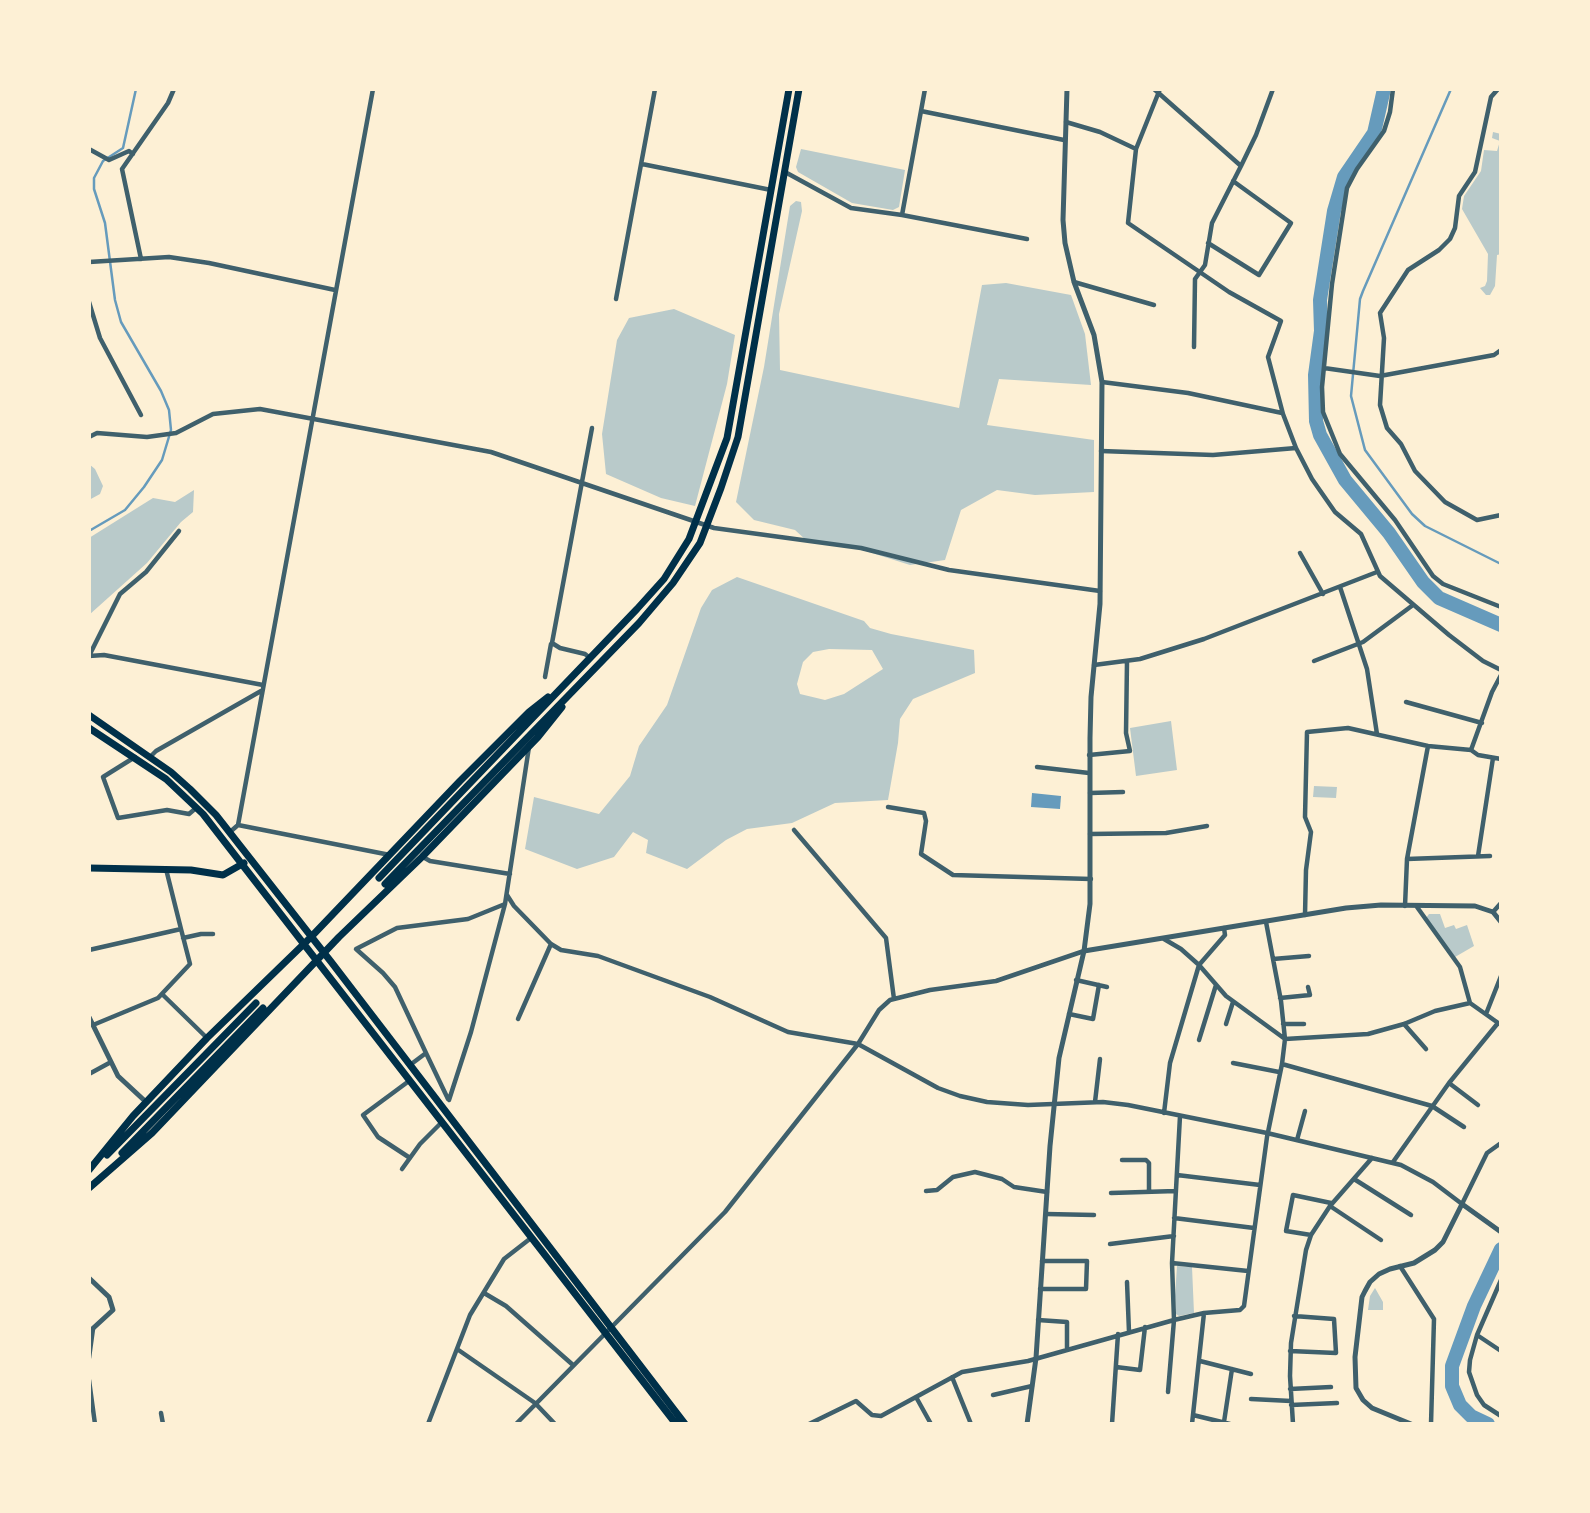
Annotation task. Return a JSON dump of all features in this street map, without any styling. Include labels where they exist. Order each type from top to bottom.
[{"type":"main road","points":[[789,89],[727,438],[689,540],[664,579],[382,881],[575,689],[660,600],[700,543],[738,438],[799,89]]},
{"type":"main road","points":[[89,1171],[146,1102],[207,1038],[311,937],[529,712],[568,681]]},
{"type":"main road","points":[[89,1188],[152,1133],[324,953],[422,857],[553,720],[575,689]]},
{"type":"main road","points":[[89,715],[150,757],[190,789],[229,832],[410,1065],[676,1424]]},
{"type":"main road","points":[[89,728],[173,785],[197,808],[531,1237],[685,1424]]},
{"type":"main road","points":[[89,868],[166,869],[223,875],[250,858]]},
{"type":"main road","points":[[89,1171],[260,1006],[89,1188]]},
{"type":"street","points":[[141,259],[122,169],[168,103],[174,89]]},
{"type":"street","points":[[229,832],[238,825],[373,89]]},
{"type":"street","points":[[616,299],[655,89]]},
{"type":"street","points":[[902,215],[925,89]]},
{"type":"street","points":[[1027,1424],[1036,1358],[1059,1058],[1084,951],[1091,878],[1089,755],[1100,591],[1102,382],[1094,335],[1066,253],[1063,220],[1067,89]]},
{"type":"street","points":[[1194,347],[1195,279],[1205,265],[1212,223],[1256,135],[1273,89]]},
{"type":"street","points":[[1393,89],[1384,131],[1347,187],[1332,284],[1323,412],[1340,454],[1395,520],[1433,576],[1443,583],[1501,607]]},
{"type":"street","points":[[1498,89],[1492,97],[1475,172],[1460,196],[1455,229],[1450,239],[1439,250],[1408,270],[1380,313],[1384,338],[1380,405],[1387,428],[1401,444],[1415,471],[1445,502],[1477,520],[1501,514]]},
{"type":"street","points":[[1241,166],[1157,90],[1136,149],[1128,223],[1200,274],[1281,321],[1268,357],[1283,414],[1312,479],[1335,512],[1361,534],[1377,572],[1413,605],[1483,661],[1501,670]]},
{"type":"street","points":[[921,111],[1064,140]]},
{"type":"street","points":[[1065,122],[1100,132],[1136,149]]},
{"type":"street","points":[[89,149],[109,160],[128,151],[133,154]]},
{"type":"street","points":[[642,164],[771,190]]},
{"type":"street","points":[[785,172],[851,208],[1027,239]]},
{"type":"street","points":[[1208,243],[1259,275],[1291,223],[1233,181]]},
{"type":"street","points":[[89,262],[169,257],[335,290]]},
{"type":"street","points":[[1074,282],[1154,305]]},
{"type":"street","points":[[89,302],[104,347],[142,415]]},
{"type":"street","points":[[1324,368],[1380,376],[1494,355],[1501,350]]},
{"type":"street","points":[[1102,382],[1188,393],[1283,414]]},
{"type":"street","points":[[89,437],[97,433],[147,437],[176,433],[214,414],[250,409],[491,452],[707,525],[779,538],[862,548],[949,570],[1100,591]]},
{"type":"street","points":[[545,677],[592,428]]},
{"type":"street","points":[[1101,452],[1213,455],[1296,448]]},
{"type":"street","points":[[89,656],[120,594],[146,572],[179,531]]},
{"type":"street","points":[[1300,553],[1324,594]]},
{"type":"street","points":[[1094,665],[1127,661],[1204,639],[1377,572]]},
{"type":"street","points":[[1340,587],[1367,669],[1377,734]]},
{"type":"street","points":[[1314,661],[1359,644],[1413,605]]},
{"type":"street","points":[[552,643],[559,648],[585,654],[590,659]]},
{"type":"street","points":[[89,656],[104,655],[262,688]]},
{"type":"street","points":[[1089,755],[1130,751],[1126,733],[1127,661]]},
{"type":"street","points":[[1471,750],[1501,675]]},
{"type":"street","points":[[150,757],[262,688]]},
{"type":"street","points":[[1406,702],[1482,723]]},
{"type":"street","points":[[1305,915],[1306,870],[1311,832],[1305,817],[1307,732],[1348,728],[1428,746],[1471,750],[1478,755],[1501,759]]},
{"type":"street","points":[[505,904],[468,919],[397,928],[356,949],[383,972],[395,988],[449,1100],[471,1032],[505,904],[529,746]]},
{"type":"street","points":[[1405,906],[1407,859],[1428,746]]},
{"type":"street","points":[[135,757],[103,777],[118,818],[167,810],[189,814],[197,808]]},
{"type":"street","points":[[1479,856],[1493,758]]},
{"type":"street","points":[[1037,767],[1089,773]]},
{"type":"street","points":[[1090,793],[1123,792]]},
{"type":"street","points":[[888,807],[924,813],[926,821],[921,854],[953,875],[1091,878]]},
{"type":"street","points":[[238,825],[390,855]]},
{"type":"street","points":[[1090,834],[1166,833],[1207,826]]},
{"type":"street","points":[[794,830],[886,938],[894,999]]},
{"type":"street","points":[[1407,859],[1490,856]]},
{"type":"street","points":[[422,857],[430,861],[510,874]]},
{"type":"street","points":[[93,1025],[162,994],[191,964],[166,869]]},
{"type":"street","points":[[507,895],[514,906],[551,944],[561,950],[598,956],[685,988],[789,1032],[858,1044],[938,1088],[960,1096],[987,1102],[1028,1105],[1095,1102],[1128,1105],[1393,1162],[1433,1182],[1498,1230]]},
{"type":"street","points":[[1493,912],[1501,903]]},
{"type":"street","points":[[516,1424],[673,1268],[725,1212],[858,1044],[879,1010],[894,999],[930,990],[996,981],[1084,951],[1346,908],[1381,905],[1475,906],[1493,912],[1501,922]]},
{"type":"street","points":[[1393,1162],[1449,1083],[1499,1024],[1470,1003],[1460,967],[1417,907]]},
{"type":"street","points":[[809,1424],[856,1401],[872,1415],[881,1416],[962,1372],[1036,1358],[1145,1327],[1204,1313],[1240,1310],[1244,1306],[1267,1133],[1282,1064],[1284,1039],[1280,998],[1266,922]]},
{"type":"street","points":[[1164,1113],[1170,1063],[1199,965],[1224,935],[1224,928]]},
{"type":"street","points":[[89,950],[181,929]]},
{"type":"street","points":[[184,938],[213,934]]},
{"type":"street","points":[[1163,938],[1199,965],[1233,1002],[1284,1039],[1368,1034],[1404,1024],[1435,1011],[1470,1003]]},
{"type":"street","points":[[518,1019],[551,944]]},
{"type":"street","points":[[1273,959],[1309,956]]},
{"type":"street","points":[[1486,1014],[1501,976]]},
{"type":"street","points":[[1076,980],[1107,987]]},
{"type":"street","points":[[1068,1014],[1093,1019],[1099,985]]},
{"type":"street","points":[[1199,1040],[1216,985]]},
{"type":"street","points":[[1280,998],[1310,998],[1308,987]]},
{"type":"street","points":[[162,994],[207,1038]]},
{"type":"street","points":[[1226,1024],[1233,1002]]},
{"type":"street","points":[[89,1017],[124,1084],[146,1102]]},
{"type":"street","points":[[1283,1024],[1304,1024]]},
{"type":"street","points":[[1404,1024],[1426,1049]]},
{"type":"street","points":[[410,1065],[426,1053]]},
{"type":"street","points":[[1095,1102],[1100,1059]]},
{"type":"street","points":[[89,1074],[111,1062]]},
{"type":"street","points":[[1233,1063],[1279,1072]]},
{"type":"street","points":[[1282,1064],[1432,1106],[1464,1127]]},
{"type":"street","points":[[410,1080],[363,1115],[378,1137],[410,1158]]},
{"type":"street","points":[[1449,1083],[1478,1105]]},
{"type":"street","points":[[1297,1140],[1305,1111]]},
{"type":"street","points":[[1168,1392],[1174,1320],[1172,1263],[1180,1116]]},
{"type":"street","points":[[402,1169],[420,1143],[442,1122]]},
{"type":"street","points":[[1411,1424],[1372,1408],[1356,1388],[1355,1357],[1362,1297],[1370,1282],[1379,1274],[1425,1258],[1443,1242],[1487,1153],[1501,1143]]},
{"type":"street","points":[[1293,1424],[1290,1351],[1300,1280],[1311,1236],[1331,1205],[1372,1158]]},
{"type":"street","points":[[1122,1160],[1146,1160],[1149,1163],[1149,1192]]},
{"type":"street","points":[[926,1191],[937,1189],[953,1177],[975,1172],[1002,1179],[1014,1187],[1047,1192]]},
{"type":"street","points":[[1177,1175],[1260,1185]]},
{"type":"street","points":[[1354,1179],[1411,1215]]},
{"type":"street","points":[[1111,1193],[1175,1191]]},
{"type":"street","points":[[1311,1236],[1286,1231],[1293,1195],[1331,1205],[1381,1240]]},
{"type":"street","points":[[1045,1214],[1094,1215]]},
{"type":"street","points":[[1174,1218],[1254,1228]]},
{"type":"street","points":[[1110,1244],[1174,1236]]},
{"type":"street","points":[[428,1424],[470,1315],[505,1259],[531,1237]]},
{"type":"street","points":[[1040,1289],[1086,1289],[1087,1261],[1042,1261]]},
{"type":"street","points":[[1172,1263],[1248,1272]]},
{"type":"street","points":[[1400,1266],[1434,1319],[1431,1424]]},
{"type":"street","points":[[89,1278],[109,1297],[113,1310],[91,1330],[89,1358]]},
{"type":"street","points":[[1501,1280],[1469,1360],[1472,1384],[1484,1405],[1501,1416]]},
{"type":"street","points":[[1127,1282],[1129,1332]]},
{"type":"street","points":[[484,1293],[506,1306],[573,1365]]},
{"type":"street","points":[[1192,1424],[1204,1313]]},
{"type":"street","points":[[1290,1351],[1336,1353],[1334,1319],[1294,1316]]},
{"type":"street","points":[[1038,1320],[1067,1322],[1067,1349]]},
{"type":"street","points":[[1116,1367],[1140,1370],[1145,1327]]},
{"type":"street","points":[[1112,1424],[1118,1335]]},
{"type":"street","points":[[1477,1335],[1501,1351]]},
{"type":"street","points":[[457,1349],[535,1403],[555,1424]]},
{"type":"street","points":[[1200,1361],[1251,1374]]},
{"type":"street","points":[[1193,1415],[1227,1423],[1232,1369]]},
{"type":"street","points":[[952,1377],[971,1424]]},
{"type":"street","points":[[89,1380],[95,1424]]},
{"type":"street","points":[[993,1395],[1032,1386]]},
{"type":"street","points":[[1290,1389],[1331,1387]]},
{"type":"street","points":[[916,1397],[931,1424]]},
{"type":"street","points":[[1251,1399],[1291,1403],[1337,1402]]},
{"type":"street","points":[[161,1413],[163,1424]]},
{"type":"shaded area","points":[[1493,132],[1501,134],[1501,254],[1497,255],[1495,286],[1490,295],[1486,295],[1480,288],[1485,286],[1487,281],[1488,254],[1462,209],[1464,196],[1481,171],[1484,150],[1497,151],[1500,141],[1492,138]]},
{"type":"shaded area","points":[[801,149],[905,170],[899,207],[893,210],[852,203],[798,172],[796,167]]},
{"type":"shaded area","points":[[796,201],[801,202],[802,211],[779,314],[780,370],[959,408],[982,285],[1006,283],[1071,295],[1085,334],[1091,385],[999,379],[987,425],[1094,440],[1094,492],[1035,495],[997,490],[961,510],[945,560],[910,565],[856,548],[807,541],[795,530],[754,520],[736,502],[764,367],[790,206]]},
{"type":"shaded area","points":[[674,309],[735,335],[727,384],[695,506],[661,498],[606,474],[602,434],[617,340],[629,318]]},
{"type":"shaded area","points":[[89,464],[95,469],[103,486],[100,494],[89,500]]},
{"type":"shaded area","points":[[194,490],[193,512],[181,522],[147,563],[89,615],[89,538],[153,498],[175,502]]},
{"type":"shaded area","points":[[737,577],[864,621],[870,628],[974,650],[975,673],[913,699],[900,719],[888,800],[835,803],[792,823],[747,829],[726,840],[687,869],[646,853],[648,840],[633,832],[614,857],[577,869],[525,849],[534,797],[599,814],[630,776],[639,746],[667,705],[701,608],[712,590]],"holes":[[[829,649],[872,650],[883,669],[844,694],[825,700],[800,694],[797,684],[803,662],[813,652]]]},
{"type":"shaded area","points":[[1171,721],[1177,770],[1136,776],[1130,728]]},
{"type":"shaded area","points":[[1314,786],[1337,787],[1336,798],[1313,797]]},
{"type":"shaded area","points":[[1429,914],[1440,914],[1445,928],[1454,925],[1456,929],[1467,925],[1474,946],[1455,957],[1426,918]]},
{"type":"shaded area","points":[[1177,1266],[1192,1267],[1194,1313],[1179,1316],[1176,1314],[1175,1296]]},
{"type":"shaded area","points":[[1375,1288],[1383,1302],[1383,1310],[1368,1310],[1370,1296]]},
{"type":"water","points":[[1032,793],[1061,796],[1060,809],[1031,807]]},
{"type":"waterway","points":[[89,531],[125,510],[144,487],[162,460],[171,430],[169,410],[161,391],[121,322],[115,300],[105,223],[94,189],[94,178],[103,161],[123,148],[136,89]]},
{"type":"waterway","points":[[1384,89],[1374,133],[1344,177],[1334,211],[1320,300],[1321,331],[1315,375],[1316,421],[1320,435],[1345,480],[1389,533],[1423,582],[1439,598],[1501,625]]},
{"type":"waterway","points":[[1451,89],[1360,299],[1351,396],[1365,450],[1412,514],[1425,526],[1501,564]]},
{"type":"waterway","points":[[1488,1424],[1471,1416],[1460,1405],[1452,1386],[1452,1366],[1474,1306],[1501,1249]]}]
